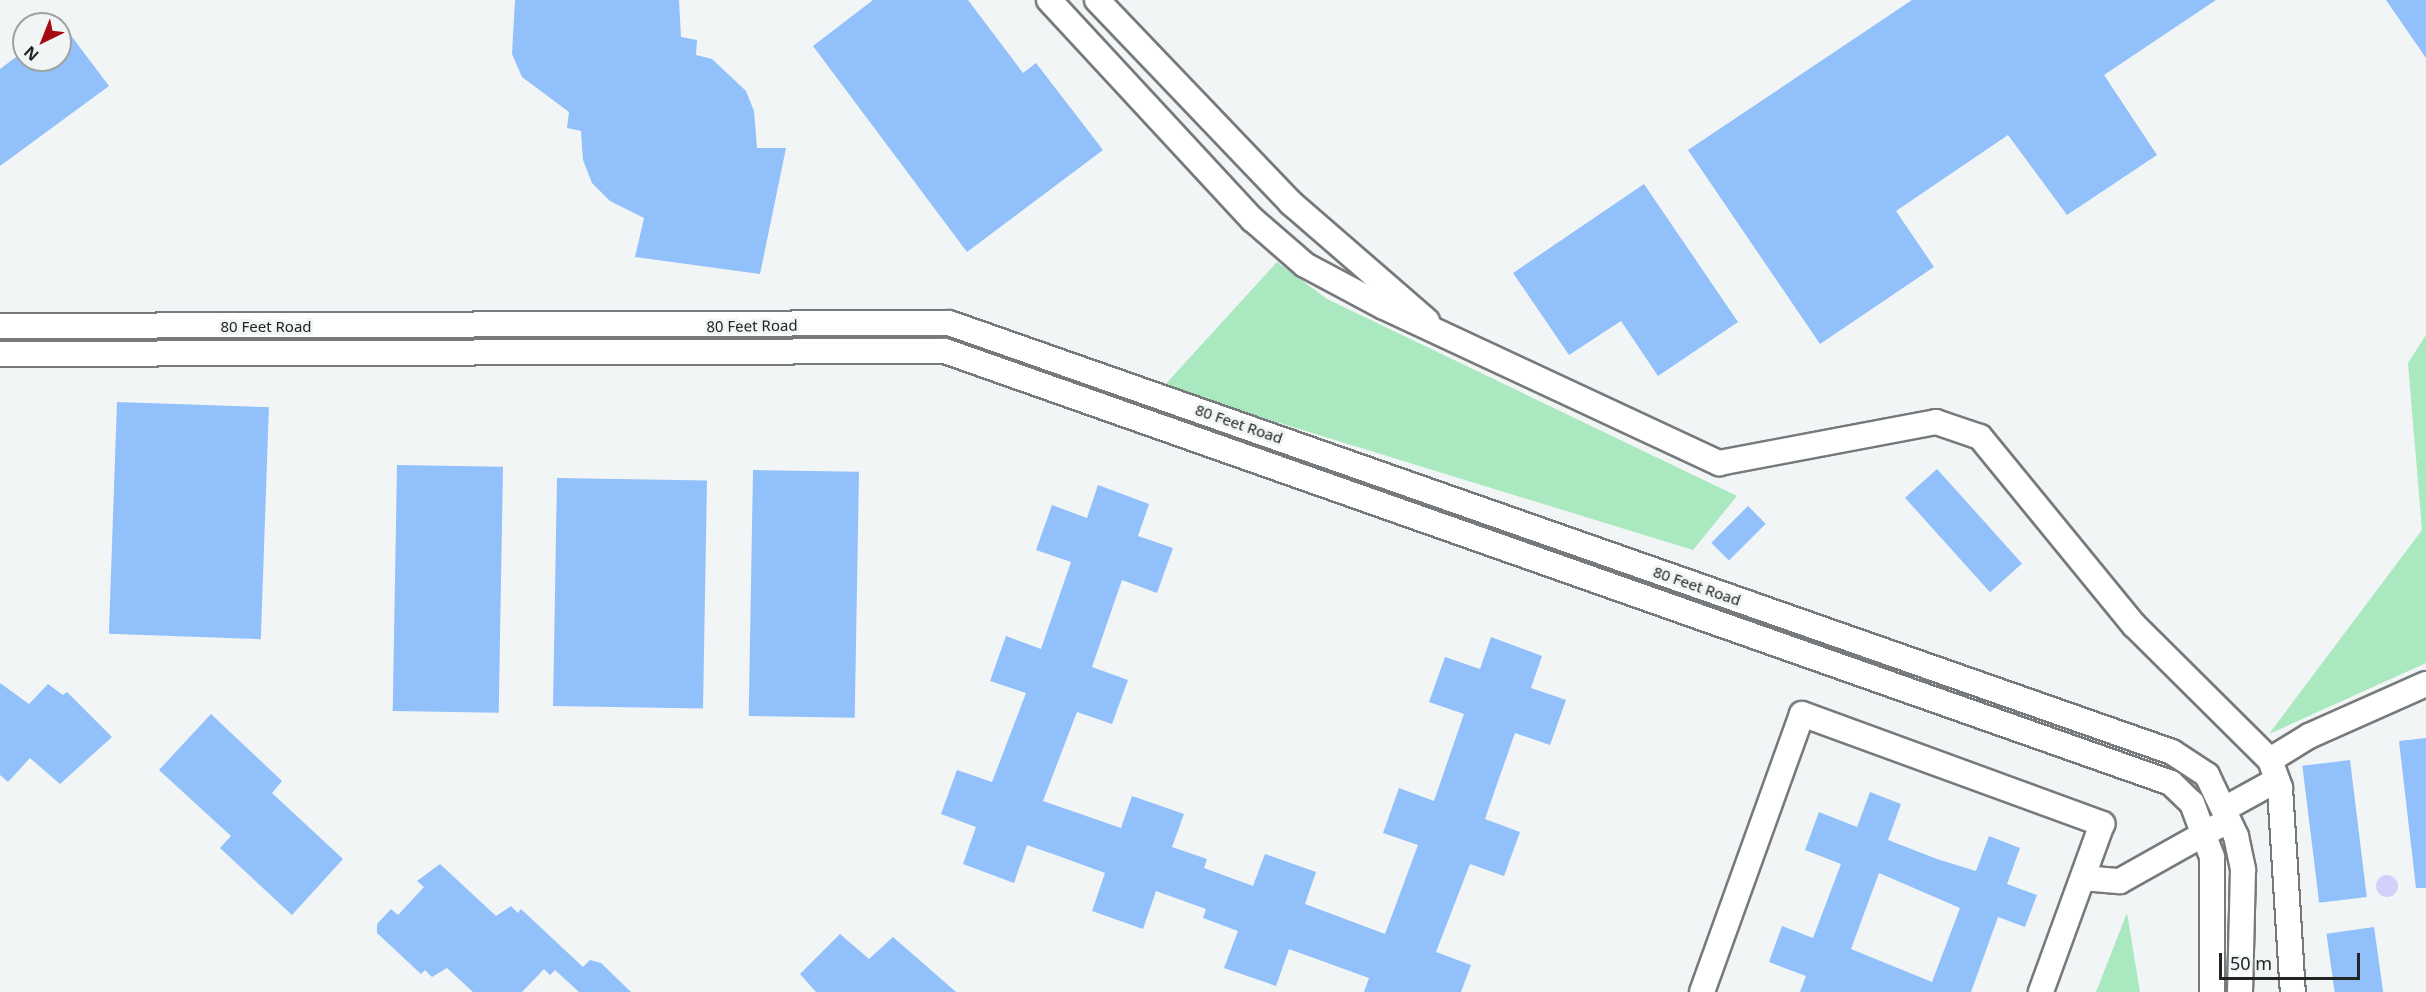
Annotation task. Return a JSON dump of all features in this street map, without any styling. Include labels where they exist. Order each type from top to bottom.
[{"type":"street","points":[[1049,0],[1252,219],[1305,265],[1719,463],[1936,422],[1980,437],[2134,625],[2274,770],[2294,992]]},
{"type":"street","points":[[1097,0],[1291,203],[1425,313],[1429,326]]},
{"type":"street","name":"80 Feet Road","points":[[0,326],[949,323],[2159,747],[2207,775],[2228,813],[2242,870],[2240,992]]},
{"type":"street","name":"80 Feet Road","points":[[0,354],[945,351],[2150,774],[2186,794],[2206,833],[2215,872],[2212,992]]},
{"type":"street","points":[[2083,878],[2120,881],[2206,833],[2309,736],[2426,684]]},
{"type":"street","points":[[1702,992],[1802,714],[2102,824],[2042,992]]},
{"type":"green space","points":[[1277,262],[1327,299],[1737,496],[1693,550],[1163,387]]},
{"type":"green space","points":[[2426,335],[2426,663],[2269,734],[2422,530],[2408,363]]},
{"type":"green space","points":[[2127,913],[2140,992],[2096,992]]},
{"type":"water","points":[[2387,875],[2395,878],[2398,886],[2395,894],[2387,897],[2379,894],[2376,886],[2379,878]]},
{"type":"building","points":[[515,0],[679,0],[681,37],[697,40],[696,55],[712,59],[746,91],[754,111],[757,148],[786,148],[760,274],[635,257],[644,218],[610,201],[592,183],[583,160],[581,131],[567,128],[569,112],[522,77],[512,54]]},
{"type":"building","points":[[873,0],[968,0],[1023,73],[1036,63],[1103,150],[967,252],[813,46]]},
{"type":"building","points":[[1912,0],[2216,0],[2104,75],[2157,155],[2067,215],[2008,135],[1896,211],[1934,267],[1820,344],[1688,150]]},
{"type":"building","points":[[2386,0],[2426,0],[2426,58]]},
{"type":"building","points":[[72,37],[109,86],[0,166],[0,69],[12,60],[12,72],[72,72]]},
{"type":"building","points":[[1644,184],[1738,322],[1658,376],[1621,321],[1569,355],[1513,273]]},
{"type":"building","points":[[117,402],[269,407],[261,639],[109,634]]},
{"type":"building","points":[[397,465],[503,467],[499,713],[393,711]]},
{"type":"building","points":[[1937,469],[2022,563],[1990,592],[1905,498]]},
{"type":"building","points":[[753,470],[859,472],[855,718],[749,716]]},
{"type":"building","points":[[557,478],[707,481],[703,709],[553,706]]},
{"type":"building","points":[[1098,485],[1149,504],[1138,536],[1173,548],[1157,593],[1122,580],[1092,667],[1128,680],[1112,724],[1077,712],[1043,801],[1121,828],[1132,796],[1184,814],[1172,847],[1207,859],[1204,868],[1253,886],[1265,854],[1316,872],[1305,904],[1385,934],[1418,845],[1383,833],[1399,788],[1434,801],[1464,714],[1429,702],[1445,657],[1480,669],[1491,637],[1542,656],[1531,688],[1566,700],[1550,745],[1515,733],[1485,819],[1520,832],[1504,876],[1470,864],[1436,952],[1471,965],[1461,992],[1364,992],[1369,978],[1289,949],[1276,986],[1224,968],[1238,931],[1203,918],[1206,909],[1156,891],[1143,929],[1092,911],[1105,873],[1064,858],[1027,845],[1014,883],[963,864],[976,827],[941,814],[957,770],[992,782],[1026,693],[990,681],[1006,636],[1041,649],[1071,562],[1036,550],[1052,505],[1087,518]]},
{"type":"building","points":[[1748,506],[1766,524],[1729,560],[1711,543]]},
{"type":"building","points":[[0,683],[29,704],[48,684],[63,695],[67,692],[112,737],[60,784],[30,758],[8,782],[0,775]]},
{"type":"building","points":[[211,714],[282,781],[272,793],[343,859],[292,915],[220,848],[231,836],[159,770]]},
{"type":"building","points":[[2426,738],[2426,888],[2416,888],[2399,741]]},
{"type":"building","points":[[2350,760],[2367,897],[2319,903],[2302,766]]},
{"type":"building","points":[[1870,792],[1901,804],[1888,840],[1937,859],[1976,871],[1989,836],[2020,848],[2007,884],[2037,895],[2025,927],[1998,917],[1971,992],[1800,992],[1806,976],[1769,962],[1782,926],[1813,938],[1841,864],[1805,850],[1819,812],[1857,827]],"holes":[[[1879,873],[1960,908],[1932,982],[1851,949]]]},
{"type":"building","points":[[440,864],[496,916],[511,906],[518,913],[521,909],[583,967],[590,960],[601,963],[631,992],[579,992],[555,970],[550,975],[544,969],[522,992],[473,992],[447,968],[432,977],[425,970],[421,974],[377,933],[377,924],[391,909],[398,915],[424,887],[417,881]]},
{"type":"building","points":[[2374,927],[2383,992],[2335,992],[2326,934]]},
{"type":"building","points":[[840,934],[869,959],[893,937],[956,992],[816,992],[800,974]]}]
